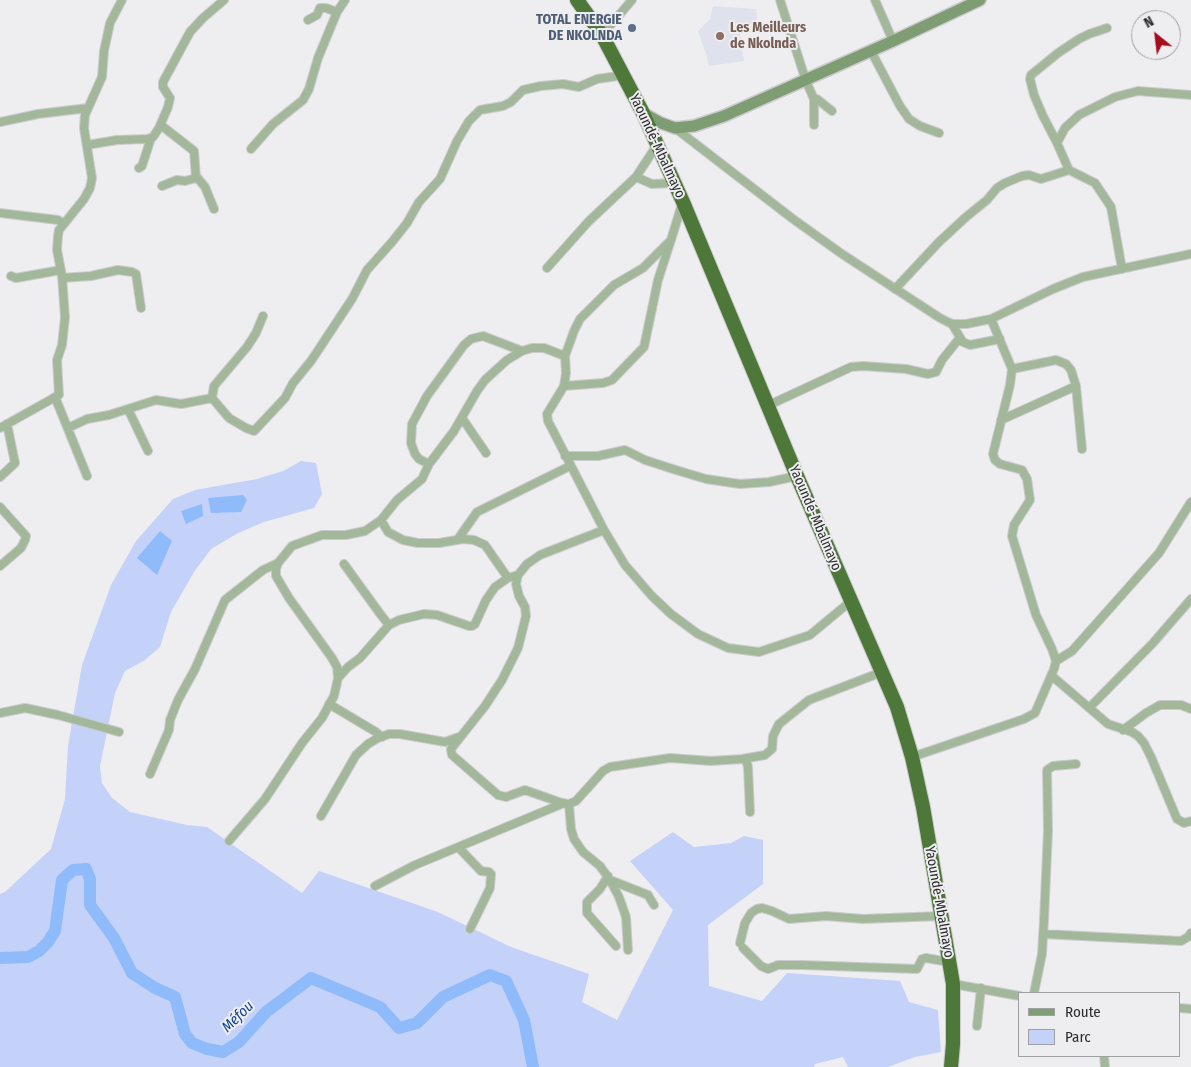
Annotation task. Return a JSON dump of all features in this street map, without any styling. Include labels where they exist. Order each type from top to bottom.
[{"type":"highway","name":"Yaoundé-Mbalmayo","points":[[577,0],[602,34],[643,113],[683,202],[767,406],[897,707],[912,757],[953,984],[954,1036],[950,1067]]},
{"type":"street","points":[[0,477],[16,463],[4,426],[60,395],[57,360],[62,345],[65,317],[57,250],[58,236],[64,224],[84,199],[90,188],[92,178],[84,128],[85,115],[102,77],[104,51],[110,23],[122,0]]},
{"type":"street","points":[[139,168],[142,166],[151,138],[159,128],[168,107],[170,98],[163,82],[190,32],[224,0]]},
{"type":"street","points":[[251,149],[273,124],[303,100],[309,89],[318,58],[337,12],[345,0]]},
{"type":"street","points":[[602,34],[632,0]]},
{"type":"street","points":[[780,0],[806,81],[814,99],[814,125]]},
{"type":"street","points":[[875,0],[893,42]]},
{"type":"street","points":[[675,128],[694,126],[724,116],[893,42],[962,4],[980,0]]},
{"type":"street","points":[[308,20],[317,15],[320,8],[337,12]]},
{"type":"street","points":[[1107,28],[1079,39],[1031,75],[1030,79],[1043,116],[1069,170],[1095,183],[1111,206],[1122,269]]},
{"type":"street","points":[[871,51],[900,106],[909,119],[920,126],[938,133]]},
{"type":"street","points":[[263,316],[256,334],[214,386],[212,398],[229,418],[254,431],[286,398],[293,383],[311,362],[352,299],[367,270],[407,223],[419,202],[440,180],[457,141],[469,121],[480,110],[503,106],[511,102],[523,90],[564,84],[579,87],[597,79],[624,76]]},
{"type":"street","points":[[1057,143],[1065,128],[1079,115],[1114,97],[1138,91],[1191,95]]},
{"type":"street","points":[[814,99],[817,99],[832,111]]},
{"type":"street","points":[[0,122],[38,114],[88,108]]},
{"type":"street","points":[[643,113],[675,128],[800,224],[894,288],[952,324],[966,324],[991,319],[1082,278],[1191,254]]},
{"type":"street","points":[[159,128],[162,126],[194,151],[196,176],[205,187],[214,209]]},
{"type":"street","points":[[88,145],[117,140],[151,138]]},
{"type":"street","points":[[547,268],[589,221],[636,177],[657,145]]},
{"type":"street","points":[[894,288],[966,216],[988,200],[997,188],[1022,176],[1030,175],[1041,179],[1069,170]]},
{"type":"street","points":[[162,186],[177,180],[185,181],[196,178],[196,176]]},
{"type":"street","points":[[636,177],[652,184],[674,183]]},
{"type":"street","points":[[564,386],[604,383],[612,380],[644,347],[658,280],[683,202]]},
{"type":"street","points":[[0,213],[58,220],[64,224]]},
{"type":"street","points":[[671,240],[643,268],[614,285],[580,319],[574,331],[565,356],[566,373],[564,386],[547,414],[548,421],[565,456],[604,530],[625,565],[658,602],[698,634],[728,648],[759,652],[810,635],[851,601]]},
{"type":"street","points":[[11,276],[16,278],[61,274],[91,276],[118,270],[132,272],[136,274],[142,308]]},
{"type":"street","points":[[912,757],[1024,719],[1035,713],[1052,676],[1056,661],[1052,648],[1036,615],[1012,536],[1014,525],[1030,500],[1027,479],[1022,470],[1000,464],[994,460],[993,454],[1012,369],[991,319]]},
{"type":"street","points":[[767,406],[852,367],[906,369],[928,374],[936,372],[942,360],[958,340],[961,339],[952,324]]},
{"type":"street","points":[[429,464],[419,460],[415,454],[412,443],[412,424],[427,396],[464,345],[471,339],[483,336],[522,351]]},
{"type":"street","points":[[958,340],[970,345],[1000,339]]},
{"type":"street","points":[[229,841],[265,799],[302,743],[322,718],[334,696],[338,678],[332,658],[289,598],[276,576],[278,563],[292,546],[322,535],[346,536],[365,531],[380,520],[397,500],[422,479],[429,464],[454,432],[476,391],[507,360],[522,351],[532,348],[544,348],[565,356]]},
{"type":"street","points":[[1012,369],[1056,360],[1066,364],[1071,370],[1076,386],[1082,449]]},
{"type":"street","points":[[1001,420],[1076,386]]},
{"type":"street","points":[[55,397],[87,476]]},
{"type":"street","points":[[68,428],[87,419],[109,415],[156,400],[181,404],[212,398]]},
{"type":"street","points":[[128,409],[148,451]]},
{"type":"street","points":[[462,418],[486,453]]},
{"type":"street","points":[[565,456],[598,456],[625,450],[645,460],[706,479],[740,484],[769,482],[797,476]]},
{"type":"street","points":[[458,539],[477,512],[570,466]]},
{"type":"street","points":[[1056,661],[1072,651],[1159,553],[1191,502]]},
{"type":"street","points":[[0,508],[26,536],[21,548],[0,566]]},
{"type":"street","points":[[380,520],[388,532],[403,540],[418,543],[439,543],[458,539],[474,540],[486,545],[508,578]]},
{"type":"street","points":[[567,804],[525,790],[506,797],[498,795],[452,755],[451,749],[485,706],[518,648],[526,616],[516,584],[518,575],[527,564],[540,555],[604,530]]},
{"type":"street","points":[[150,774],[178,700],[195,669],[225,600],[263,570],[278,563]]},
{"type":"street","points":[[344,564],[390,625]]},
{"type":"street","points":[[338,678],[360,658],[390,625],[399,620],[424,614],[437,615],[469,626],[476,624],[486,600],[495,587],[508,578],[518,575]]},
{"type":"street","points":[[1089,708],[1153,643],[1191,598]]},
{"type":"street","points":[[375,886],[415,865],[576,801],[603,770],[610,767],[670,758],[711,762],[765,756],[770,753],[774,744],[773,736],[779,724],[808,700],[882,672]]},
{"type":"street","points":[[1052,676],[1108,724],[1132,732],[1144,743],[1177,819],[1184,823],[1191,821]]},
{"type":"street","points":[[329,704],[382,737]]},
{"type":"street","points":[[1122,730],[1160,705],[1190,708]]},
{"type":"street","points":[[0,713],[25,708],[119,732]]},
{"type":"street","points":[[321,816],[356,755],[368,744],[389,734],[400,734],[445,742],[461,736]]},
{"type":"street","points":[[746,758],[750,812]]},
{"type":"street","points":[[1034,992],[1042,954],[1048,831],[1047,770],[1053,766],[1076,764]]},
{"type":"street","points":[[567,804],[574,839],[584,852],[600,866],[619,897],[626,917],[628,950]]},
{"type":"street","points":[[459,848],[481,871],[491,874],[490,888],[470,929]]},
{"type":"street","points":[[609,878],[648,895],[654,906]]},
{"type":"street","points":[[609,878],[587,902],[587,913],[616,946]]},
{"type":"street","points":[[941,916],[863,919],[826,916],[789,919],[762,908],[751,913],[745,922],[742,946],[760,966],[768,969],[778,965],[917,969],[922,959],[926,958],[949,962]]},
{"type":"street","points":[[1043,934],[1181,941],[1191,933]]},
{"type":"street","points":[[953,984],[1018,996]]},
{"type":"street","points":[[976,1026],[981,988]]},
{"type":"shaded area","name":"Les Meilleurs de Nkolnda","points":[[713,6],[756,9],[758,24],[739,27],[744,61],[709,66],[698,31],[710,19]]},
{"type":"green space","points":[[301,461],[316,463],[322,494],[314,508],[264,522],[238,533],[211,549],[194,572],[171,612],[160,647],[145,660],[125,671],[115,693],[100,766],[102,783],[112,798],[130,812],[187,825],[207,827],[302,893],[319,871],[438,912],[511,947],[589,974],[582,1002],[617,1020],[673,910],[630,861],[673,832],[694,847],[731,843],[744,836],[763,840],[763,884],[708,925],[709,986],[762,1001],[787,973],[900,981],[909,1002],[938,1010],[941,1052],[915,1057],[888,1067],[848,1067],[843,1057],[815,1064],[814,1067],[0,1067],[0,894],[5,892],[51,849],[65,799],[68,746],[82,665],[111,585],[136,541],[173,499],[195,490],[257,479],[283,471]]},
{"type":"water","points":[[243,495],[247,500],[241,512],[211,513],[208,498]]},
{"type":"water","points":[[202,504],[203,516],[186,524],[181,511]]},
{"type":"water","points":[[160,531],[172,541],[157,575],[137,558]]},
{"type":"waterway","name":"Méfou","points":[[0,958],[28,957],[39,951],[48,942],[55,931],[62,880],[73,870],[86,869],[90,879],[90,905],[114,938],[132,973],[155,988],[175,997],[185,1034],[192,1043],[207,1049],[223,1052],[239,1042],[266,1012],[311,978],[380,1007],[399,1028],[417,1023],[443,997],[490,975],[506,981],[524,1020],[533,1067]]},
{"type":"place","name":"TOTAL ENERGIE DE NKOLNDA","points":[[632,28]]},
{"type":"place","name":"Les Meilleurs de Nkolnda","points":[[720,36]]}]
